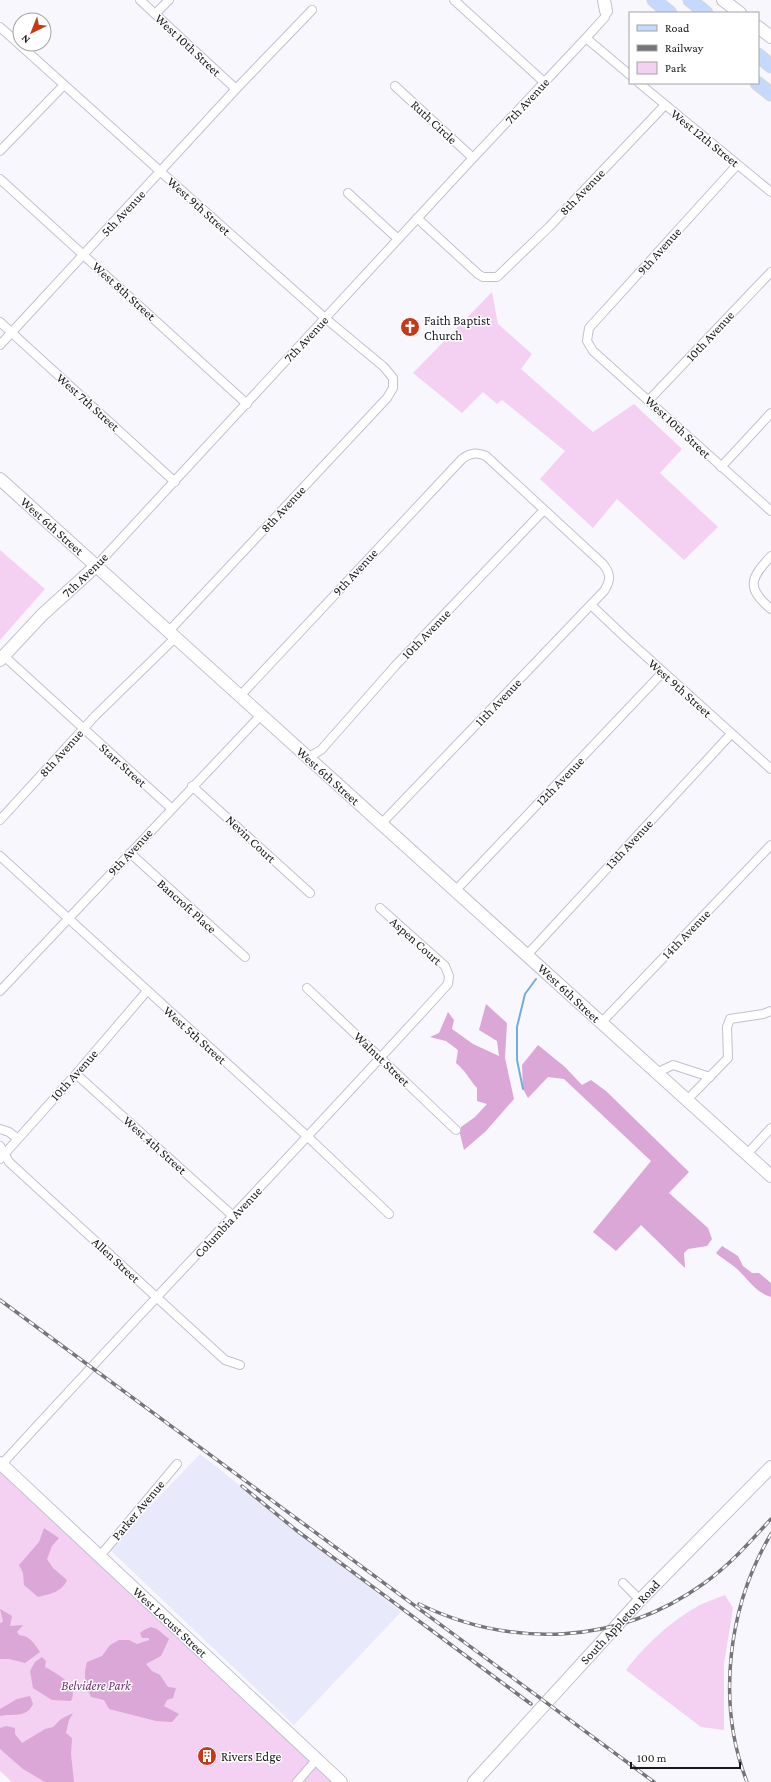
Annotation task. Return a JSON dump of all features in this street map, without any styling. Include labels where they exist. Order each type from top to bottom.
[{"type":"main road","points":[[654,0],[669,12]]},
{"type":"main road","points":[[690,0],[705,12]]},
{"type":"main road","points":[[759,56],[771,66]]},
{"type":"main road","points":[[758,84],[771,94]]},
{"type":"street","name":"West 10th Street","points":[[140,0],[236,89]]},
{"type":"street","points":[[155,14],[169,0]]},
{"type":"street","points":[[454,0],[544,82]]},
{"type":"street","points":[[724,0],[739,12]]},
{"type":"street","name":"7th Avenue","points":[[2,658],[42,615],[96,566],[417,218],[586,38],[604,17],[605,6]]},
{"type":"street","name":"5th Avenue","points":[[0,345],[236,89],[312,10]]},
{"type":"street","name":"West 9th Street","points":[[0,27],[325,318],[384,367],[393,378],[394,386]]},
{"type":"street","points":[[759,28],[771,37]]},
{"type":"street","points":[[586,38],[629,74]]},
{"type":"street","name":"West 12th Street","points":[[640,84],[771,192]]},
{"type":"street","points":[[0,151],[64,85]]},
{"type":"street","name":"Ruth Circle","points":[[395,86],[473,158]]},
{"type":"street","name":"8th Avenue","points":[[417,218],[478,274],[484,278],[497,277],[548,227],[665,105]]},
{"type":"street","name":"9th Avenue","points":[[587,341],[589,328],[737,165]]},
{"type":"street","name":"West 8th Street","points":[[0,179],[247,404]]},
{"type":"street","points":[[348,193],[398,239]]},
{"type":"street","name":"10th Avenue","points":[[649,400],[771,272]]},
{"type":"street","name":"West 7th Street","points":[[0,322],[175,482]]},
{"type":"street","name":"West 10th Street","points":[[587,341],[594,352],[771,511]]},
{"type":"street","name":"8th Avenue","points":[[0,820],[387,398],[394,386]]},
{"type":"street","points":[[721,467],[771,413]]},
{"type":"street","name":"9th Avenue","points":[[240,696],[462,459],[473,453],[486,456],[544,510]]},
{"type":"street","name":"West 6th Street","points":[[0,479],[771,1176]]},
{"type":"street","name":"10th Avenue","points":[[309,757],[321,750],[396,665],[544,510]]},
{"type":"street","name":"11th Avenue","points":[[381,824],[604,591],[610,578],[608,570],[544,510]]},
{"type":"street","points":[[771,556],[757,571],[753,581],[756,594],[771,609]]},
{"type":"street","name":"West 9th Street","points":[[591,605],[771,769]]},
{"type":"street","name":"Starr Street","points":[[2,658],[83,728],[171,808]]},
{"type":"street","name":"12th Avenue","points":[[456,890],[663,672]]},
{"type":"street","name":"9th Avenue","points":[[0,991],[171,808],[261,715]]},
{"type":"street","name":"13th Avenue","points":[[527,955],[731,734]]},
{"type":"street","name":"Nevin Court","points":[[192,786],[310,893]]},
{"type":"street","name":"14th Avenue","points":[[600,1023],[771,845]]},
{"type":"street","name":"Bancroft Place","points":[[130,853],[246,958]]},
{"type":"street","name":"West 5th Street","points":[[0,856],[308,1137],[389,1214]]},
{"type":"street","name":"Aspen Court","points":[[380,908],[445,966],[449,976]]},
{"type":"street","name":"Columbia Avenue","points":[[1,1463],[90,1366],[157,1298],[381,1058],[448,984],[449,976]]},
{"type":"street","name":"Walnut Street","points":[[307,988],[456,1130]]},
{"type":"street","name":"10th Avenue","points":[[2,1156],[76,1074],[147,991]]},
{"type":"street","points":[[687,1100],[728,1058],[728,1027],[730,1019],[763,1014],[771,1011]]},
{"type":"street","points":[[656,1073],[673,1065],[710,1077]]},
{"type":"street","name":"West 4th Street","points":[[76,1074],[233,1216]]},
{"type":"street","points":[[747,1154],[771,1128]]},
{"type":"street","points":[[0,1129],[9,1132],[17,1138]]},
{"type":"street","name":"Allen Street","points":[[0,1146],[2,1156],[157,1298],[225,1360],[240,1365]]},
{"type":"street","name":"West Locust Street","points":[[1,1463],[341,1782]]},
{"type":"street","name":"Parker Avenue","points":[[100,1556],[177,1464]]},
{"type":"street","name":"South Appleton Road","points":[[474,1782],[640,1600],[771,1467]]},
{"type":"street","points":[[623,1583],[640,1600]]},
{"type":"street","points":[[297,1782],[316,1760]]},
{"type":"shaded area","points":[[200,1454],[401,1612],[294,1725],[109,1549]]},
{"type":"green space","points":[[492,292],[498,324],[532,354],[521,369],[593,432],[634,404],[682,449],[660,473],[718,527],[684,560],[617,499],[593,528],[540,479],[565,451],[502,400],[497,404],[483,392],[462,413],[413,373]]},
{"type":"green space","points":[[0,550],[45,589],[0,640]]},
{"type":"green space","points":[[486,1004],[507,1023],[505,1058],[514,1099],[486,1131],[464,1150],[460,1134],[461,1127],[475,1117],[487,1104],[477,1101],[477,1088],[456,1063],[458,1050],[446,1041],[430,1037],[439,1033],[448,1012],[454,1020],[452,1029],[473,1044],[499,1056],[497,1041],[479,1030]]},
{"type":"green space","points":[[538,1045],[565,1067],[582,1085],[591,1080],[606,1091],[689,1172],[669,1193],[708,1228],[712,1239],[707,1246],[688,1249],[684,1253],[685,1268],[641,1225],[616,1251],[593,1232],[651,1161],[564,1079],[548,1077],[528,1098],[523,1089],[522,1065]]},
{"type":"green space","points":[[722,1246],[738,1256],[743,1266],[752,1273],[759,1273],[771,1283],[771,1297],[754,1287],[735,1267],[716,1253]]},
{"type":"green space","name":"Belvidere Park","points":[[0,1463],[340,1782],[12,1782],[0,1771]]},
{"type":"green space","points":[[44,1528],[59,1538],[52,1546],[47,1559],[53,1568],[67,1580],[59,1590],[38,1597],[24,1585],[23,1573],[19,1565],[39,1542]]},
{"type":"green space","points":[[725,1595],[733,1608],[724,1664],[724,1730],[701,1727],[626,1670],[650,1642],[679,1618],[700,1605]]},
{"type":"green space","points":[[0,1609],[12,1616],[10,1626],[23,1625],[17,1632],[19,1635],[31,1640],[40,1652],[25,1663],[9,1659],[0,1659],[0,1623],[3,1622]]},
{"type":"green space","points":[[151,1627],[157,1629],[169,1639],[161,1656],[146,1664],[152,1671],[160,1675],[168,1687],[176,1688],[173,1698],[167,1700],[164,1706],[179,1714],[172,1722],[156,1721],[109,1709],[104,1700],[91,1697],[86,1684],[85,1672],[87,1662],[102,1656],[110,1645],[119,1640],[129,1640],[137,1644],[149,1640],[149,1638],[142,1638],[140,1633]]},
{"type":"green space","points":[[42,1657],[46,1661],[45,1667],[61,1677],[70,1685],[73,1695],[71,1701],[52,1700],[33,1688],[30,1671],[35,1662]]},
{"type":"green space","points":[[30,1696],[33,1704],[27,1712],[23,1714],[0,1716],[0,1709],[17,1699]]},
{"type":"green space","points":[[73,1713],[69,1720],[66,1733],[72,1738],[71,1754],[74,1782],[45,1782],[23,1769],[0,1749],[0,1728],[6,1726],[15,1728],[15,1734],[22,1743],[45,1729],[53,1727],[61,1719]]},
{"type":"waterway","points":[[523,1089],[517,1060],[517,1027],[525,994],[536,979]]},
{"type":"railway","points":[[0,1300],[654,1782]]},
{"type":"railway","points":[[242,1486],[296,1530],[531,1704]]},
{"type":"railway","points":[[419,1604],[454,1619],[491,1628],[527,1634],[564,1634],[600,1629],[636,1619],[670,1604],[703,1584],[730,1562],[771,1519]]},
{"type":"railway","points":[[747,1782],[737,1752],[732,1720],[730,1688],[731,1655],[736,1623],[745,1592],[756,1562],[771,1534]]},
{"type":"place","name":"Faith Baptist Church","points":[[410,327]]},
{"type":"place","name":"Rivers Edge","points":[[207,1756]]}]
